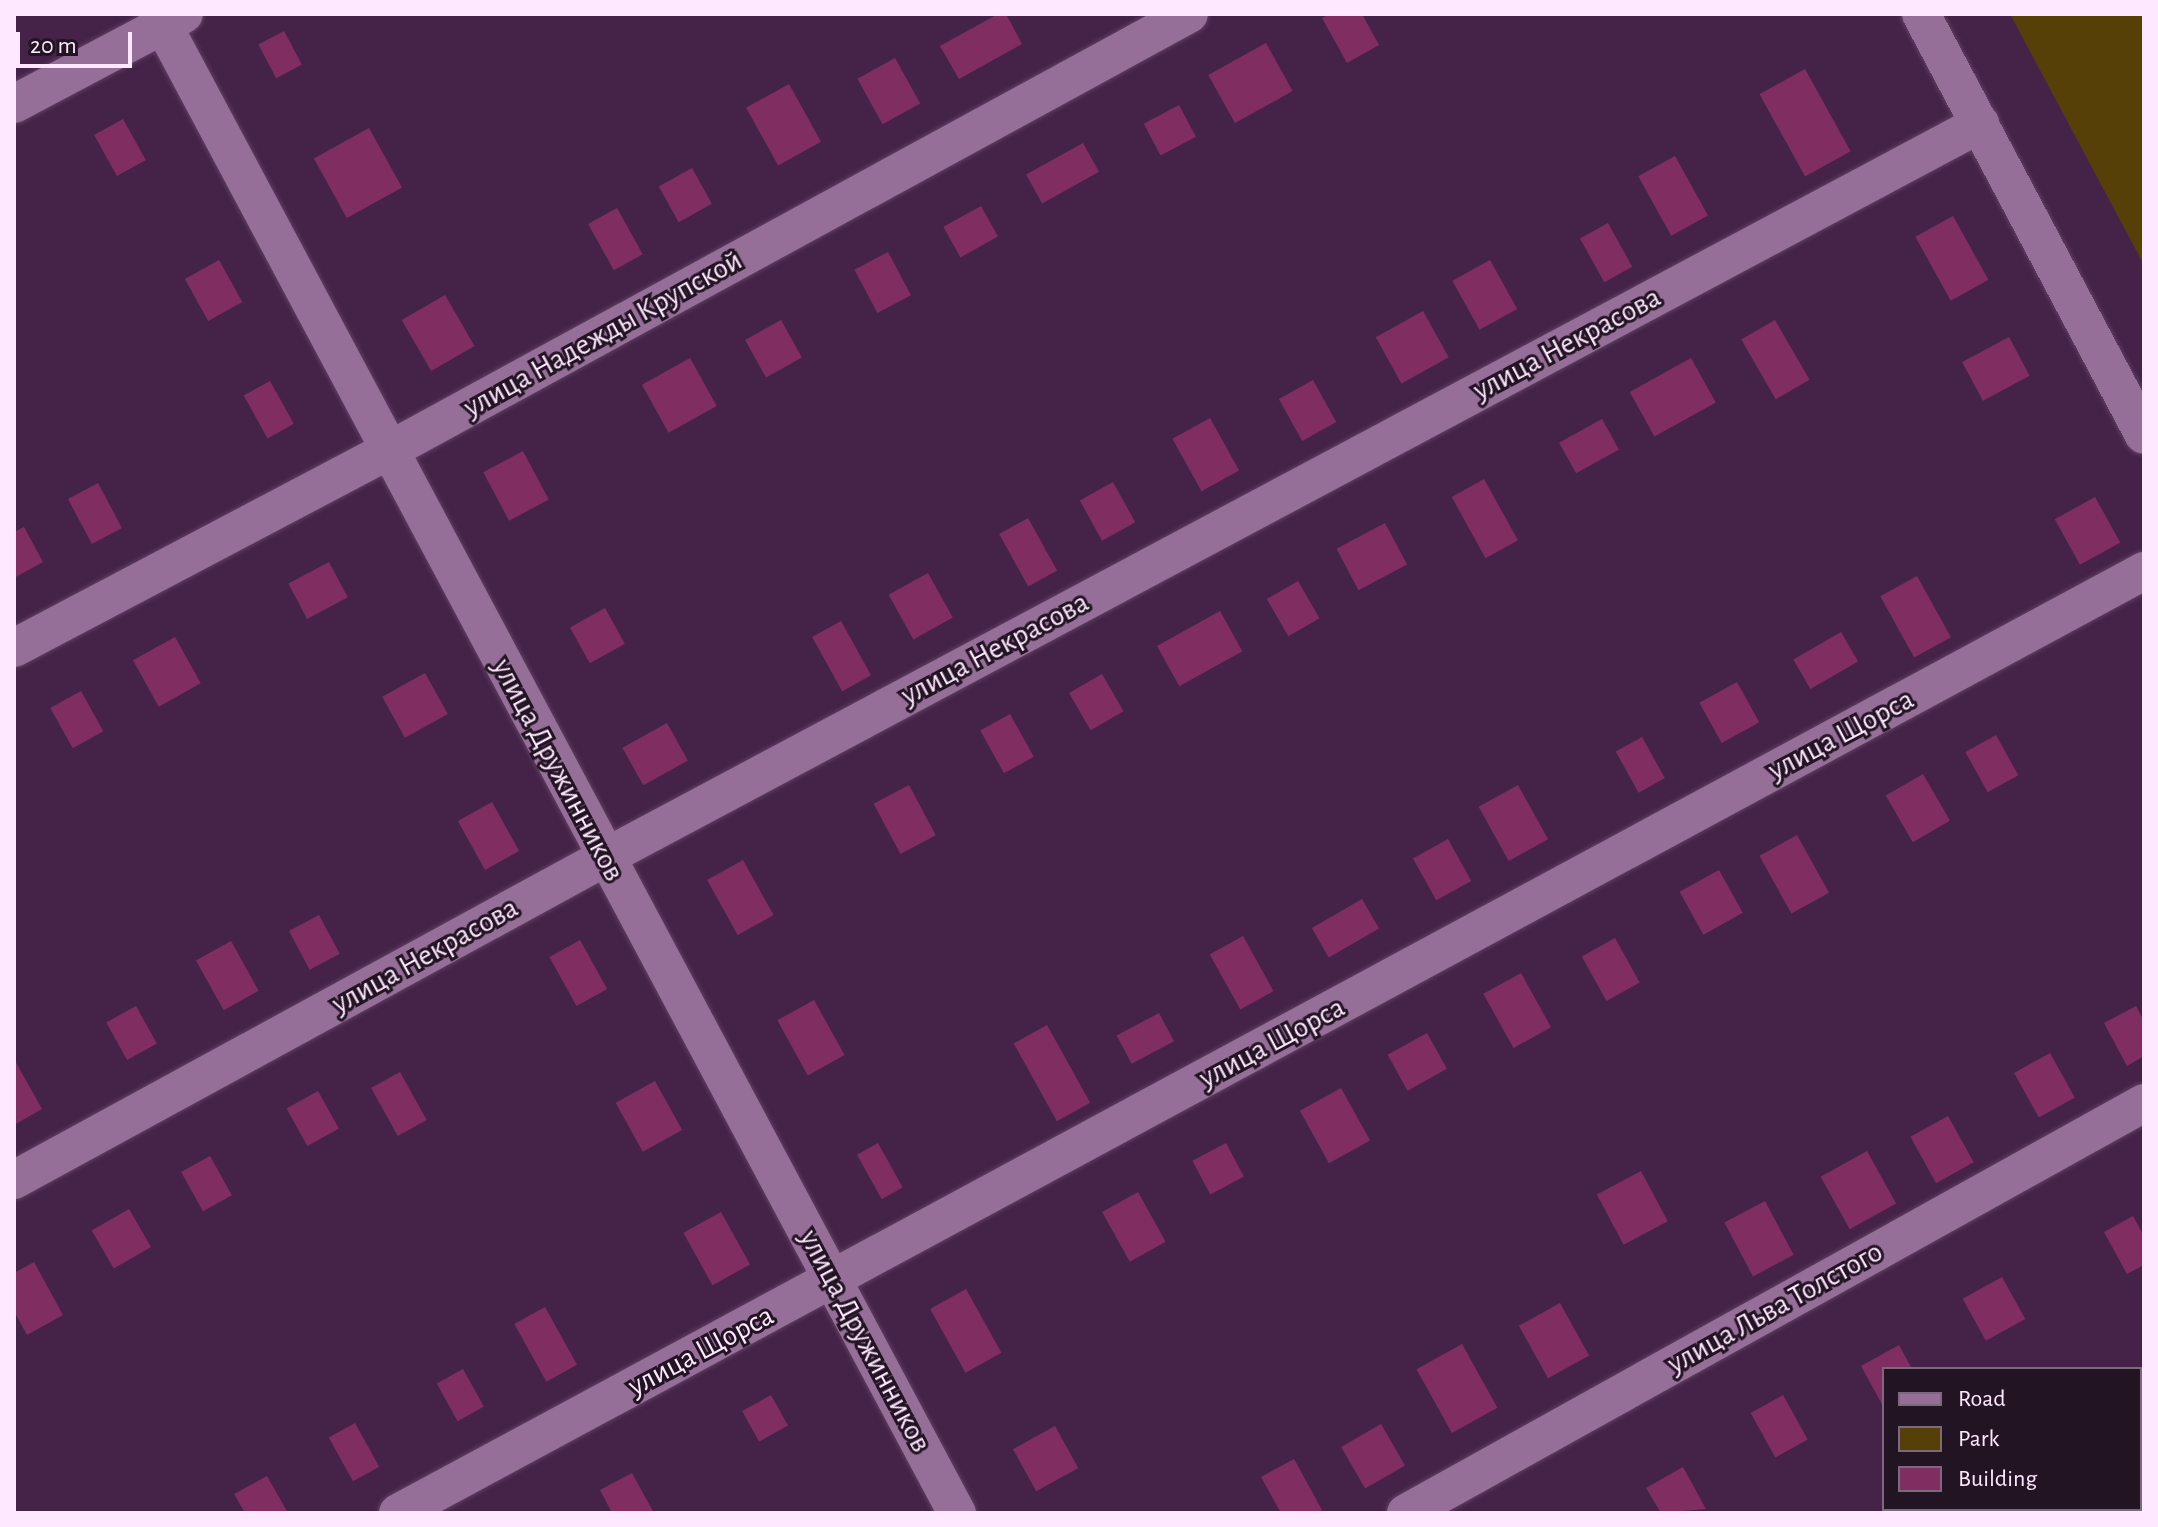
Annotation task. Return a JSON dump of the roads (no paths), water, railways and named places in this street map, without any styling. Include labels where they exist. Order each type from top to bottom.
[{"type":"street","name":"улица Надежды Крупской","points":[[14,648],[390,450],[1189,14]]},
{"type":"street","points":[[1921,14],[2144,435]]},
{"type":"street","name":"улица Дружинников","points":[[173,20],[390,450],[604,858],[957,1513]]},
{"type":"street","points":[[14,104],[173,20]]},
{"type":"street","name":"улица Некрасова","points":[[14,1180],[604,858],[1980,124]]},
{"type":"street","name":"улица Щорса","points":[[398,1513],[2144,571]]},
{"type":"street","name":"улица Льва Толстого","points":[[1406,1513],[2144,1103]]}]
